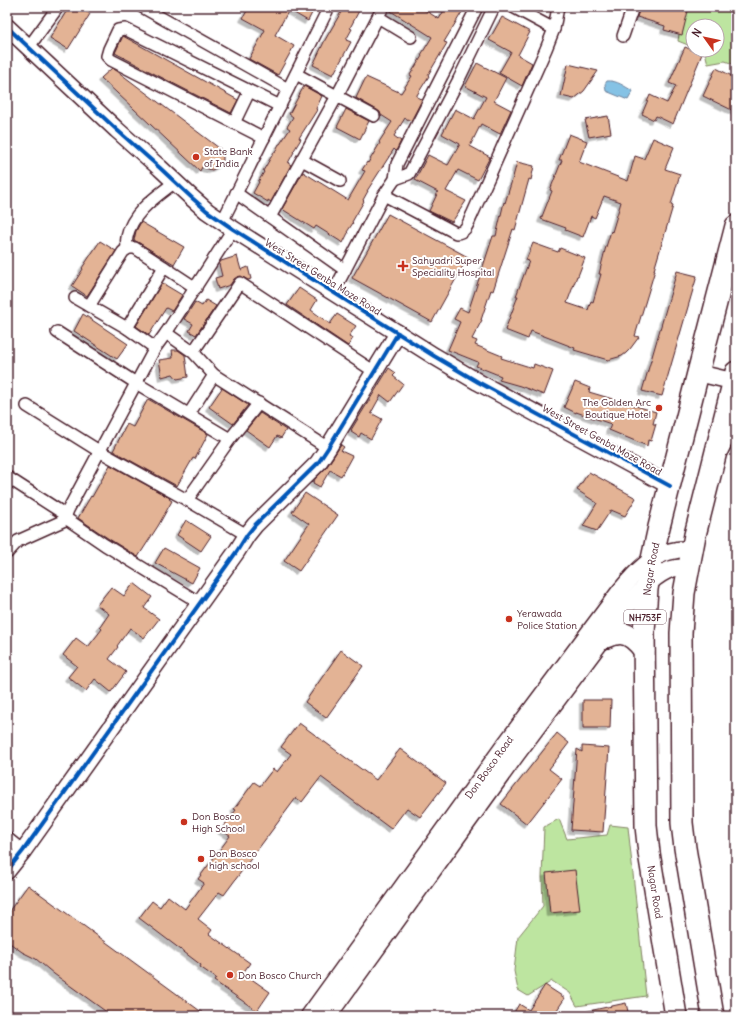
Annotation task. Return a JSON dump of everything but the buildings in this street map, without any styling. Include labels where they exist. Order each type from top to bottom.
[{"type":"highway","name":"Nagar Road","points":[[676,1016],[649,853],[646,826],[644,632],[648,583],[652,559],[736,226]]},
{"type":"highway","points":[[713,1016],[682,823],[681,633],[684,594],[695,535],[735,378]]},
{"type":"highway","points":[[603,638],[618,633],[627,635],[638,642],[644,650]]},
{"type":"street","points":[[28,48],[58,7]]},
{"type":"street","points":[[142,7],[288,89]]},
{"type":"street","points":[[67,517],[68,510],[154,348],[166,333],[196,288],[227,226],[236,193],[329,7]]},
{"type":"street","points":[[333,293],[384,195],[395,180],[397,164],[477,7]]},
{"type":"street","points":[[395,180],[409,174],[458,81],[494,7]]},
{"type":"street","points":[[513,7],[554,29]]},
{"type":"street","points":[[384,195],[456,233],[464,231],[554,29],[558,7]]},
{"type":"street","points":[[623,36],[633,7]]},
{"type":"street","points":[[270,217],[337,96],[381,12],[411,37]]},
{"type":"street","name":"West Street Genba Moze Road","points":[[7,27],[203,208],[227,226],[478,382],[670,486]]},
{"type":"street","points":[[264,138],[111,60],[107,56],[118,30],[125,29],[249,92],[280,106]]},
{"type":"street","points":[[296,74],[374,116]]},
{"type":"street","points":[[234,124],[249,92]]},
{"type":"street","points":[[302,160],[340,181]]},
{"type":"street","points":[[127,249],[127,237],[131,226],[140,212],[152,200],[175,182]]},
{"type":"street","points":[[236,193],[345,270]]},
{"type":"street","points":[[89,306],[123,252],[128,248],[135,248],[196,288]]},
{"type":"street","points":[[127,328],[164,267]]},
{"type":"street","points":[[193,352],[240,283],[374,372]]},
{"type":"street","points":[[75,298],[127,328],[154,348]]},
{"type":"street","points":[[57,332],[136,383],[230,439]]},
{"type":"street","points":[[166,333],[193,352],[214,374],[328,448]]},
{"type":"street","points":[[7,871],[23,851],[247,535],[255,525],[318,463],[398,333]]},
{"type":"street","points":[[698,373],[735,378]]},
{"type":"street","points":[[188,414],[214,374]]},
{"type":"street","points":[[186,500],[230,439],[259,403]]},
{"type":"street","points":[[27,406],[99,451],[247,535]]},
{"type":"street","points":[[713,462],[726,438],[736,427]]},
{"type":"street","points":[[7,477],[67,517],[105,545],[200,603]]},
{"type":"street","points":[[7,553],[18,541],[67,517]]},
{"type":"street","name":"Don Bosco Road","points":[[309,1016],[504,746],[620,591],[633,576],[652,559],[668,552],[678,550],[691,559],[665,572],[648,583],[632,600],[516,755],[328,1016]]},
{"type":"street","points":[[7,838],[23,851]]},
{"type":"green space","points":[[683,7],[736,7],[736,65],[725,61],[708,64],[706,58],[725,58],[725,18],[685,18],[685,44],[678,41]]},
{"type":"green space","points":[[559,819],[567,839],[607,835],[610,825],[628,827],[646,996],[577,1006],[570,993],[552,981],[528,996],[518,990],[514,971],[518,937],[543,906],[542,877],[544,827]]},
{"type":"water","points":[[607,81],[618,83],[633,91],[628,100],[606,91],[605,84]]},
{"type":"cycle path","points":[[7,27],[117,130],[207,211],[434,356],[478,382],[670,486]]},
{"type":"cycle path","points":[[7,871],[23,851],[247,535],[255,525],[318,463],[398,333]]},
{"type":"place","name":"State Bank of India","points":[[196,157]]},
{"type":"place","name":"Sahyadri Super Speciality Hospital","points":[[403,266]]},
{"type":"place","name":"The Golden Arc Boutique Hotel","points":[[659,408]]},
{"type":"place","name":"Yerawada Police Station","points":[[509,619]]},
{"type":"place","name":"Don Bosco High School","points":[[184,822]]},
{"type":"place","name":"Don Bosco high school","points":[[201,859]]},
{"type":"place","name":"Don Bosco Church","points":[[230,975]]}]
